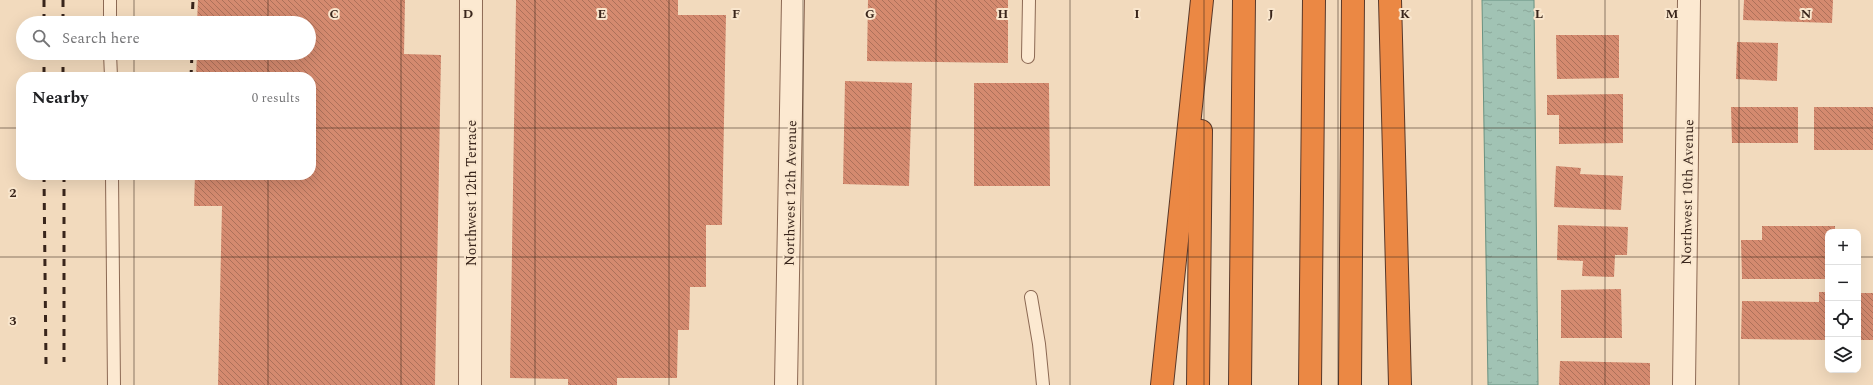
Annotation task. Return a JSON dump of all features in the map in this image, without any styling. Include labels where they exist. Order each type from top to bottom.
[{"type":"highway","points":[[1162,385],[1202,0]]},
{"type":"highway","points":[[1198,385],[1202,0]]},
{"type":"highway","points":[[1240,385],[1244,0]]},
{"type":"highway","points":[[1310,385],[1314,0]]},
{"type":"highway","points":[[1350,385],[1353,0]]},
{"type":"highway","points":[[1390,0],[1400,385]]},
{"type":"street","name":"Northwest 12th Terrace","points":[[470,385],[471,0]]},
{"type":"street","name":"Northwest 12th Avenue","points":[[786,385],[793,0]]},
{"type":"street","name":"Northwest 10th Avenue","points":[[1684,385],[1689,0]]},
{"type":"lane","points":[[110,0],[110,16]]},
{"type":"lane","points":[[1028,57],[1029,0]]},
{"type":"lane","points":[[110,60],[111,72]]},
{"type":"lane","points":[[112,180],[114,385]]},
{"type":"lane","points":[[1031,297],[1039,344],[1042,385]]},
{"type":"water","points":[[1482,0],[1534,0],[1538,385],[1488,385]]},
{"type":"building","points":[[198,0],[405,0],[404,54],[441,55],[435,385],[218,385],[222,206],[194,206],[195,180],[316,180],[316,72],[196,72],[197,60],[316,60],[316,16],[197,16]]},
{"type":"building","points":[[516,0],[678,0],[678,15],[726,15],[722,225],[706,225],[706,287],[690,287],[689,330],[678,330],[677,378],[617,378],[617,385],[568,385],[568,379],[510,378]]},
{"type":"building","points":[[868,0],[1008,0],[1008,63],[867,61]]},
{"type":"building","points":[[1744,0],[1833,0],[1832,23],[1743,20]]},
{"type":"building","points":[[1556,35],[1619,35],[1619,78],[1557,79]]},
{"type":"building","points":[[1737,42],[1778,43],[1777,81],[1736,79]]},
{"type":"building","points":[[845,81],[912,83],[909,186],[843,184]]},
{"type":"building","points":[[974,83],[1049,83],[1050,186],[974,186]]},
{"type":"building","points":[[1623,94],[1623,143],[1559,144],[1559,115],[1547,115],[1547,95]]},
{"type":"building","points":[[1731,107],[1798,107],[1798,143],[1732,143]]},
{"type":"building","points":[[1814,107],[1873,107],[1873,150],[1814,150]]},
{"type":"building","points":[[1556,166],[1581,168],[1580,174],[1623,176],[1621,210],[1554,207]]},
{"type":"building","points":[[1558,225],[1628,227],[1627,255],[1615,255],[1614,277],[1582,276],[1583,261],[1557,260]]},
{"type":"building","points":[[1762,226],[1835,226],[1835,229],[1825,229],[1825,279],[1742,279],[1741,240],[1762,240]]},
{"type":"building","points":[[1621,289],[1622,338],[1561,338],[1561,290]]},
{"type":"building","points":[[1819,292],[1825,292],[1825,340],[1741,339],[1742,301],[1819,302]]},
{"type":"building","points":[[1861,293],[1873,293],[1873,340],[1861,340]]},
{"type":"building","points":[[1560,361],[1650,363],[1650,385],[1559,385]]},
{"type":"railway","points":[[44,0],[44,16]]},
{"type":"railway","points":[[63,0],[63,16]]},
{"type":"railway","points":[[192,16],[193,0]]},
{"type":"railway","points":[[44,60],[44,72]]},
{"type":"railway","points":[[63,60],[63,72]]},
{"type":"railway","points":[[191,72],[192,60]]},
{"type":"railway","points":[[44,180],[46,364]]},
{"type":"railway","points":[[64,180],[64,362]]}]
